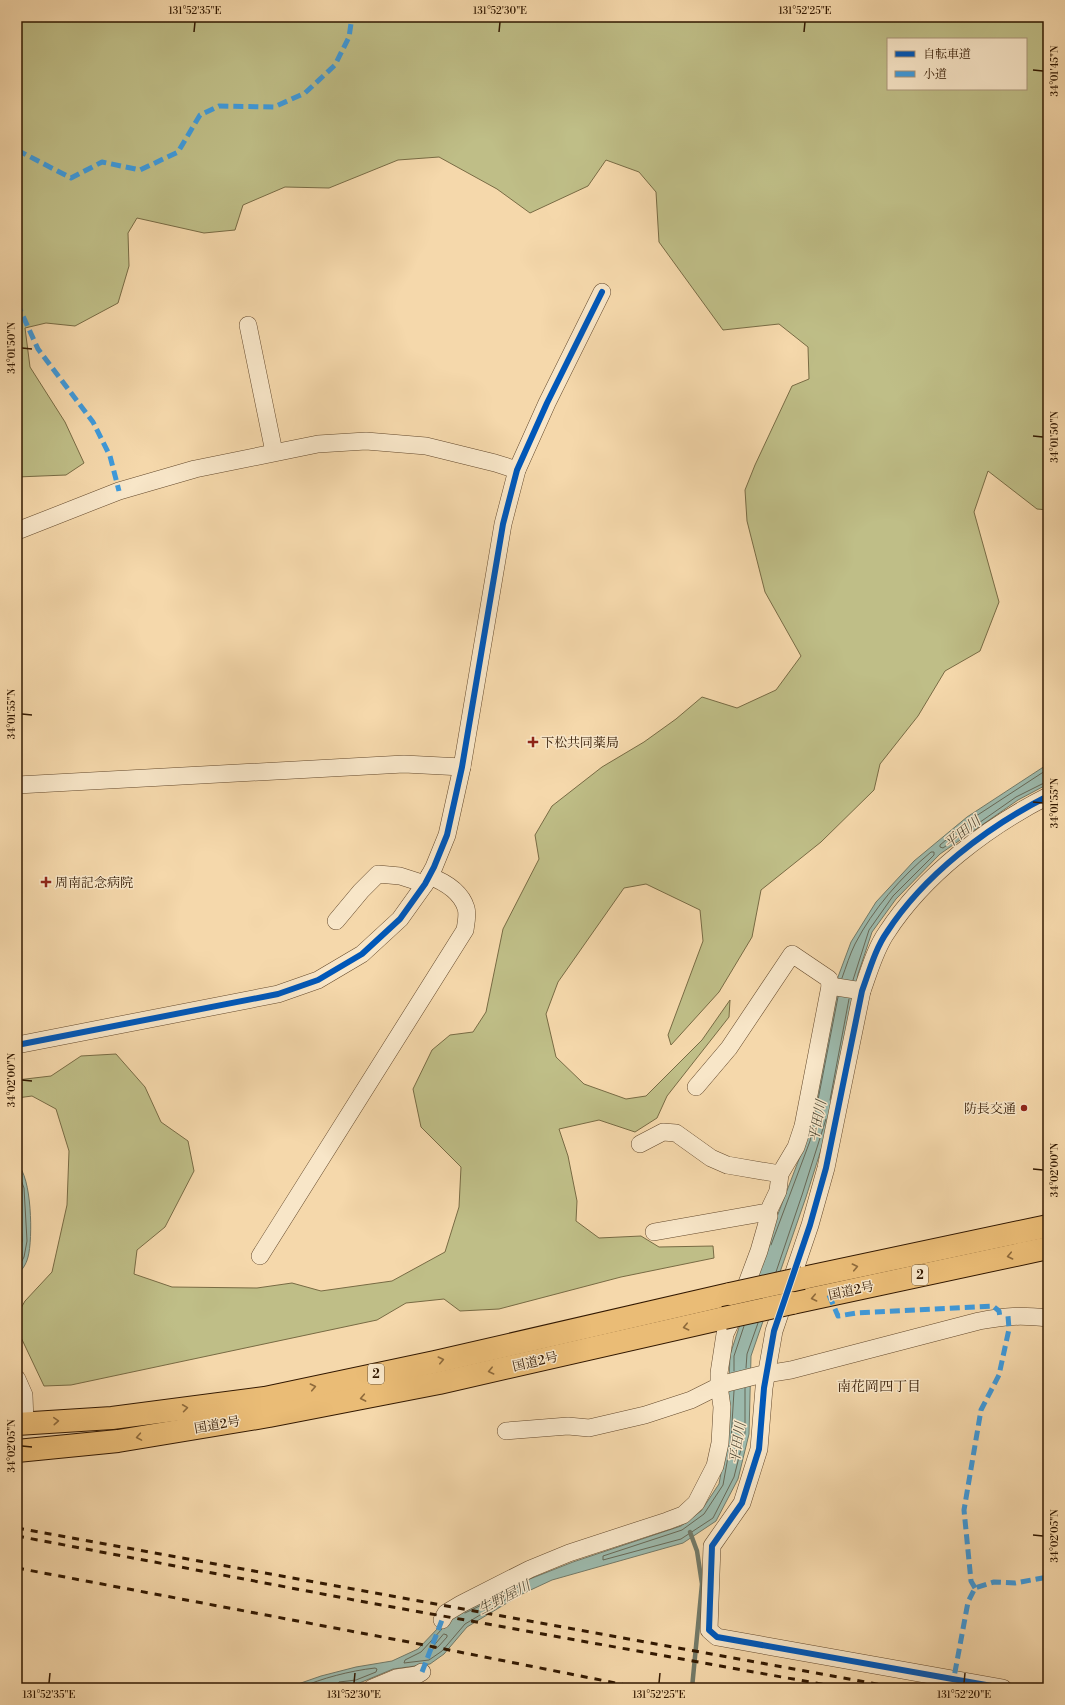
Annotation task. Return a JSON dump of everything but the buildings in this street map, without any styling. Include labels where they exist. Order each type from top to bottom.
[{"type":"highway","name":"国道2号","points":[[21,1424],[112,1418],[265,1398],[435,1362],[730,1294],[1048,1226]]},
{"type":"highway","name":"国道2号","points":[[17,1451],[118,1441],[269,1416],[439,1383],[724,1318],[1048,1248]]},
{"type":"street","points":[[17,1045],[278,994],[318,980],[362,954],[400,919],[427,880],[447,835],[462,767],[503,524],[517,470],[547,403],[602,292]]},
{"type":"street","points":[[248,325],[274,452]]},
{"type":"street","points":[[17,531],[119,491],[194,469],[318,444],[366,441],[426,446],[517,470]]},
{"type":"street","points":[[17,785],[404,764],[462,767]]},
{"type":"street","points":[[1003,1688],[717,1637],[709,1630],[712,1546],[742,1503],[759,1450],[764,1388],[763,1374],[774,1331],[810,1225],[826,1168],[860,990],[870,967],[886,933],[903,910],[929,880],[976,841],[1020,810],[1048,796]]},
{"type":"street","points":[[260,1256],[465,930],[467,909],[459,894],[442,881],[378,874],[361,891],[336,921]]},
{"type":"street","points":[[442,1620],[446,1614],[460,1604],[530,1569],[569,1553],[683,1515],[696,1503],[715,1466],[720,1443],[722,1407],[721,1385],[725,1334],[738,1307],[759,1251],[768,1212],[778,1191],[780,1174],[796,1147],[803,1126],[832,986],[829,979],[792,954],[729,1048],[696,1087]]},
{"type":"street","points":[[832,986],[860,990]]},
{"type":"street","points":[[640,1144],[663,1132],[676,1133],[711,1158],[727,1165],[780,1174]]},
{"type":"street","points":[[654,1232],[768,1212]]},
{"type":"street","points":[[506,1431],[568,1426],[589,1428],[646,1415],[691,1400],[721,1385],[763,1374],[791,1370],[979,1321],[1024,1315],[1048,1318]]},
{"type":"street","points":[[17,1379],[24,1395],[21,1424]]},
{"type":"street","points":[[372,1688],[396,1678],[417,1675],[422,1672]]},
{"type":"shaded area","points":[[17,17],[1048,17],[1048,510],[1037,509],[988,471],[974,512],[999,602],[980,651],[945,671],[918,716],[880,764],[874,790],[821,842],[761,890],[752,937],[719,992],[671,1045],[668,1035],[703,941],[700,910],[646,884],[624,888],[558,982],[546,1014],[556,1057],[584,1084],[626,1099],[646,1096],[702,1040],[730,1000],[729,1017],[667,1096],[657,1118],[635,1132],[599,1120],[559,1129],[568,1156],[577,1201],[576,1221],[599,1238],[641,1236],[659,1247],[713,1246],[714,1258],[621,1277],[499,1309],[460,1311],[444,1299],[406,1303],[377,1320],[71,1385],[44,1386],[17,1329],[17,1315],[25,1301],[52,1272],[67,1205],[69,1151],[56,1109],[32,1096],[17,1098],[17,1080],[51,1076],[81,1056],[116,1054],[145,1087],[161,1122],[188,1141],[194,1171],[165,1227],[137,1250],[134,1274],[172,1287],[257,1288],[292,1283],[321,1291],[392,1281],[445,1252],[459,1207],[461,1167],[421,1127],[413,1089],[432,1050],[450,1035],[473,1032],[486,1012],[503,929],[539,859],[535,835],[552,806],[602,767],[644,742],[676,719],[702,697],[737,708],[776,690],[801,656],[765,592],[747,521],[745,490],[792,386],[809,379],[808,347],[779,324],[723,330],[659,242],[656,192],[639,172],[606,160],[588,186],[530,213],[497,189],[439,157],[398,160],[329,188],[285,187],[243,205],[235,230],[204,233],[137,218],[128,233],[129,266],[118,303],[75,326],[46,323],[25,328],[30,367],[65,422],[84,463],[66,475],[17,477]]},
{"type":"water","points":[[1048,764],[1048,784],[1018,800],[940,854],[896,899],[872,932],[858,974],[831,1118],[806,1197],[751,1356],[749,1434],[738,1479],[716,1521],[683,1543],[552,1580],[522,1594],[467,1627],[444,1654],[430,1664],[393,1669],[357,1684],[327,1688],[293,1688],[298,1684],[321,1676],[356,1667],[392,1661],[418,1649],[439,1627],[459,1611],[507,1588],[573,1562],[681,1526],[701,1511],[719,1484],[727,1440],[730,1355],[765,1248],[806,1141],[838,977],[851,942],[876,902],[914,861],[967,817]]},
{"type":"water","points":[[17,1164],[26,1181],[31,1223],[30,1248],[28,1257],[24,1267],[17,1275]]},
{"type":"waterway","points":[[690,1532],[697,1551],[702,1584],[692,1688]]},
{"type":"railway","points":[[17,1528],[899,1688]]},
{"type":"railway","points":[[17,1536],[365,1602],[843,1688]]},
{"type":"railway","points":[[17,1568],[414,1643],[641,1688]]},
{"type":"marked path","points":[[17,150],[71,178],[102,162],[140,170],[178,152],[200,115],[219,106],[274,107],[305,93],[335,65],[349,37],[352,17]]},
{"type":"marked path","points":[[17,303],[38,349],[93,422],[110,456],[119,491]]},
{"type":"marked path","points":[[829,1295],[838,1316],[857,1313],[993,1306],[999,1311],[1000,1317]]},
{"type":"marked path","points":[[975,1588],[971,1581],[964,1510],[981,1410],[999,1375],[1009,1329],[1008,1316]]},
{"type":"marked path","points":[[952,1688],[968,1602],[975,1588],[994,1582],[1015,1583],[1048,1577]]},
{"type":"marked path","points":[[422,1672],[442,1620]]},
{"type":"cycle path","points":[[17,1045],[278,994],[318,980],[362,954],[400,919],[425,884],[434,867],[447,835],[462,767],[503,524],[517,470],[547,403],[602,292]]},
{"type":"cycle path","points":[[1003,1688],[717,1637],[709,1630],[712,1546],[742,1503],[759,1449],[764,1388],[774,1331],[810,1225],[826,1168],[862,991],[876,953],[887,932],[902,911],[938,872],[958,854],[1002,822],[1048,796]]},
{"type":"place","name":"下松共同薬局","points":[[533,742]]},
{"type":"place","name":"周南記念病院","points":[[46,882]]},
{"type":"place","name":"防長交通","points":[[1024,1108]]},
{"type":"district","name":"南花岡四丁目","points":[[879,1386]]},
{"type":"water label","name":"平田川","points":[[962,832]]},
{"type":"water label","name":"平田川","points":[[817,1121]]},
{"type":"water label","name":"平田川","points":[[737,1443]]},
{"type":"water label","name":"生野屋川","points":[[504,1597]]}]
